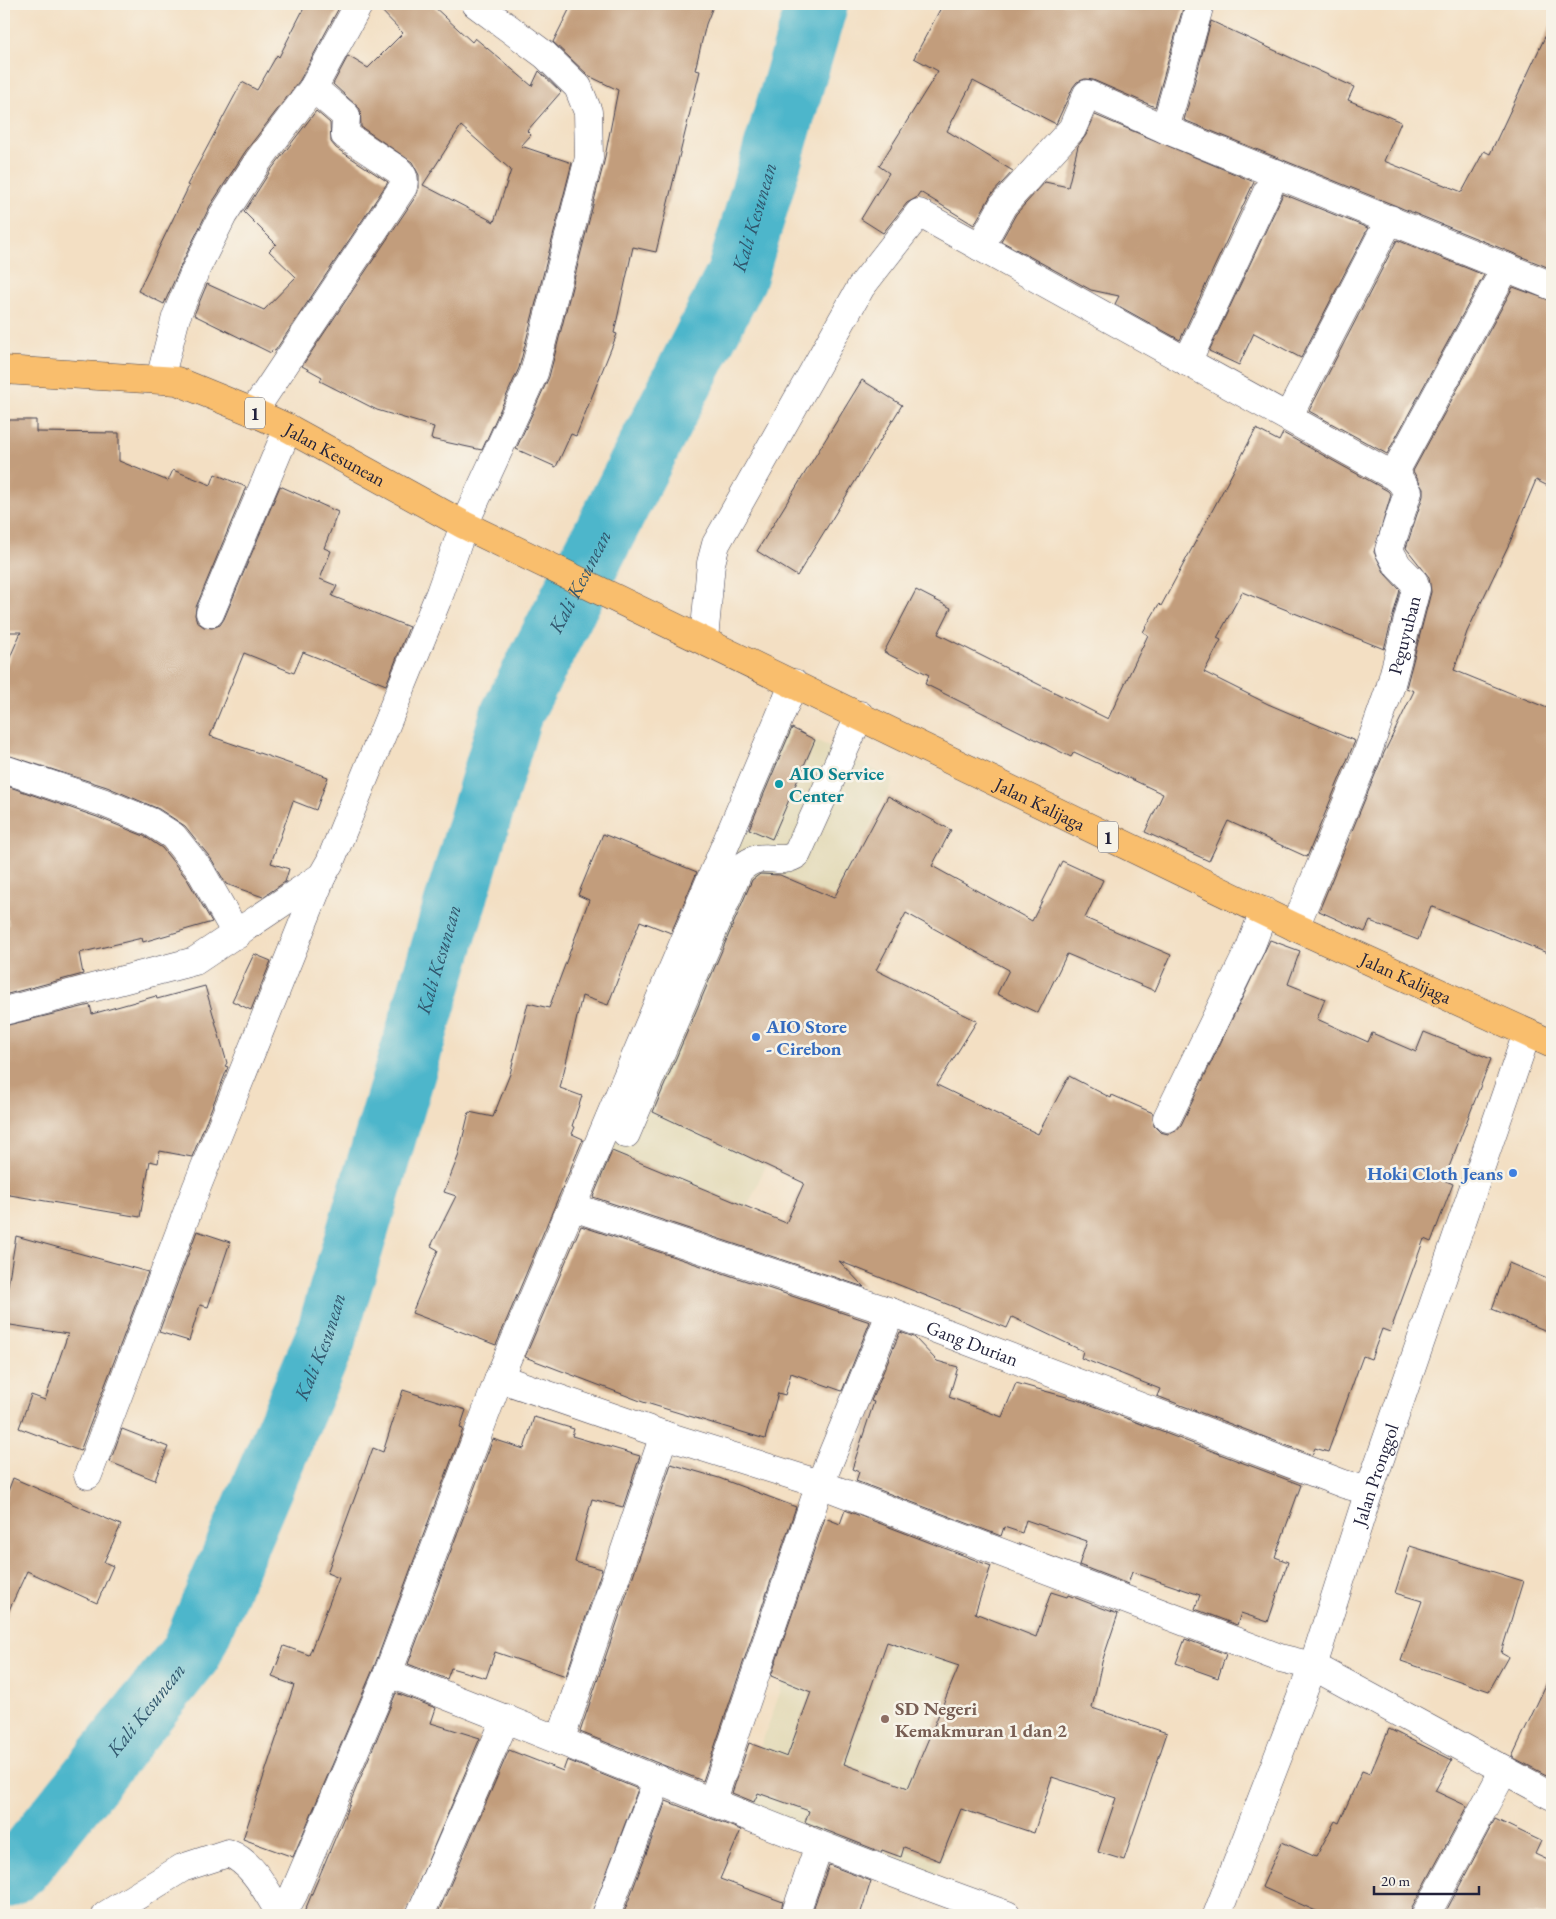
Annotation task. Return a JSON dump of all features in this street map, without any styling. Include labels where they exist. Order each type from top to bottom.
[{"type":"highway","name":"Jalan Kesunean","points":[[4,370],[177,381],[288,428],[473,529]]},
{"type":"highway","name":"Jalan Kalijaga","points":[[473,529],[1295,927],[1552,1044]]},
{"type":"street","points":[[160,379],[176,317],[196,269],[224,215],[258,160],[313,88],[359,4]]},
{"type":"street","points":[[88,1475],[196,1189],[322,876],[440,593],[473,529],[534,373],[588,158],[588,112],[578,87],[545,55],[476,4]]},
{"type":"street","points":[[1165,129],[1200,4]]},
{"type":"street","points":[[254,412],[403,187],[405,181],[403,175],[398,170],[344,133],[346,116],[313,88]]},
{"type":"street","points":[[980,247],[1003,205],[1072,129],[1087,94],[1165,129],[1276,172],[1552,286]]},
{"type":"street","points":[[1187,362],[1276,172]]},
{"type":"street","points":[[704,640],[711,563],[716,544],[861,287],[919,213],[1399,479]]},
{"type":"street","points":[[1288,417],[1390,220]]},
{"type":"street","name":"Peguyuban","points":[[1295,927],[1367,754],[1390,688],[1416,589],[1414,582],[1398,566],[1389,550],[1408,492],[1399,479],[1397,468],[1506,266]]},
{"type":"street","points":[[210,613],[288,428]]},
{"type":"street","points":[[281,1915],[388,1673],[499,1378],[794,683]]},
{"type":"street","points":[[626,1134],[738,870],[748,861],[760,857],[785,860],[797,854],[860,715]]},
{"type":"street","points":[[4,769],[102,802],[151,822],[173,836],[200,870],[237,935]]},
{"type":"street","points":[[5,1006],[195,961],[237,935],[322,876]]},
{"type":"street","points":[[1167,1118],[1250,948],[1264,911]]},
{"type":"street","name":"Jalan Pronggol","points":[[1217,1915],[1313,1666],[1369,1491],[1527,1033]]},
{"type":"street","name":"Gang Durian","points":[[573,1207],[890,1312],[1344,1484],[1369,1491]]},
{"type":"street","points":[[713,1800],[820,1484],[890,1312]]},
{"type":"street","points":[[499,1378],[664,1435],[820,1484],[1280,1658],[1313,1666],[1552,1796]]},
{"type":"street","points":[[560,1741],[664,1435]]},
{"type":"street","points":[[388,1673],[713,1800],[980,1911],[1007,1915]]},
{"type":"street","points":[[420,1915],[506,1718]]},
{"type":"street","points":[[1426,1915],[1504,1770]]},
{"type":"street","points":[[606,1915],[658,1779]]},
{"type":"street","points":[[795,1915],[819,1845]]},
{"type":"street","points":[[106,1915],[182,1868],[228,1853],[244,1862],[257,1877],[281,1915]]},
{"type":"shaded area","name":"AIO Store - Cirebon","points":[[786,725],[894,780],[815,933],[768,1160],[732,1242],[601,1195],[596,1183]]},
{"type":"shaded area","name":"SD Negeri Kemakmuran 1 dan 2","points":[[828,1558],[1034,1635],[936,1875],[740,1804]]},
{"type":"building","points":[[306,4],[341,4],[300,80],[245,152],[210,206],[164,304],[138,291],[189,186],[187,185],[242,82],[257,90],[277,55],[279,57]]},
{"type":"building","points":[[375,4],[431,4],[472,42],[475,38],[532,86],[539,71],[561,92],[527,131],[531,135],[521,146],[572,163],[519,368],[482,450],[431,439],[434,427],[377,410],[320,381],[322,377],[302,366],[416,196],[419,188],[419,175],[412,162],[361,127],[360,109],[333,84],[348,56],[368,68],[403,33]],"holes":[[[461,126],[511,170],[494,222],[423,185]]]},
{"type":"building","points":[[572,4],[714,4],[706,24],[695,70],[700,71],[656,252],[633,247],[614,333],[617,334],[576,436],[571,434],[556,467],[516,449],[549,377],[604,162],[618,90],[589,76],[553,42]]},
{"type":"building","points":[[943,4],[1174,4],[1183,8],[1155,107],[1093,80],[1085,79],[1077,82],[1073,87],[1056,124],[973,81],[947,131],[1013,171],[991,195],[974,225],[920,192],[916,198],[907,203],[883,233],[861,219],[889,173],[879,166],[938,71],[914,58]]},
{"type":"building","points":[[1211,21],[1354,87],[1348,100],[1401,122],[1384,161],[1462,192],[1484,151],[1490,154],[1552,22],[1552,269],[1184,120]]},
{"type":"building","points":[[316,111],[330,123],[331,142],[336,148],[388,182],[275,351],[272,350],[271,353],[194,315],[207,284],[264,310],[296,277],[269,251],[276,244],[244,212],[271,170]]},
{"type":"building","points":[[1095,115],[1254,182],[1180,340],[1115,304],[1119,296],[1091,290],[1001,241],[1016,214],[1045,182],[1068,187],[1078,146],[1086,135]]},
{"type":"building","points":[[1283,194],[1368,228],[1301,358],[1254,333],[1239,365],[1209,351]]},
{"type":"building","points":[[1397,240],[1484,275],[1387,454],[1309,411]]},
{"type":"building","points":[[1513,287],[1552,301],[1552,488],[1536,480],[1510,542],[1467,632],[1454,670],[1552,710],[1552,955],[1431,906],[1418,940],[1370,921],[1365,932],[1319,911],[1384,753],[1414,691],[1406,688],[1431,592],[1429,577],[1406,548],[1423,496],[1423,489],[1413,471]]},
{"type":"building","points":[[862,380],[902,405],[797,576],[757,551]]},
{"type":"building","points":[[4,420],[36,420],[36,432],[119,433],[119,461],[168,481],[173,470],[211,485],[215,474],[246,487],[196,607],[195,615],[197,622],[204,627],[212,628],[220,625],[224,619],[280,486],[338,512],[324,548],[331,551],[320,579],[337,586],[332,596],[409,627],[386,685],[303,652],[294,673],[244,653],[210,736],[328,777],[316,810],[293,801],[271,863],[289,869],[285,882],[263,897],[226,884],[212,860],[185,826],[159,809],[107,787],[4,754],[4,671],[21,632],[4,632]]},
{"type":"building","points":[[1256,429],[1279,441],[1283,433],[1388,491],[1391,495],[1374,552],[1385,574],[1400,590],[1384,649],[1242,592],[1217,638],[1221,640],[1204,672],[1268,704],[1355,741],[1307,857],[1228,821],[1209,861],[1145,832],[1163,794],[1074,752],[1071,757],[925,684],[929,675],[884,652],[916,590],[951,608],[938,634],[1108,719],[1148,635],[1143,632],[1159,604],[1161,606]]},
{"type":"building","name":"AIO Service Center","points":[[792,728],[815,740],[772,839],[749,829]]},
{"type":"building","points":[[4,785],[97,817],[144,836],[162,848],[187,879],[212,922],[143,942],[142,938],[79,953],[83,974],[4,995],[4,926],[9,925],[4,900]]},
{"type":"building","points":[[888,796],[951,830],[932,866],[1032,921],[1062,861],[1103,880],[1085,918],[1171,955],[1155,991],[1067,954],[1038,1013],[997,994],[1009,970],[906,913],[876,970],[977,1021],[937,1085],[1038,1134],[1069,1076],[1111,1098],[1112,1095],[1153,1113],[1154,1126],[1160,1132],[1168,1134],[1176,1131],[1181,1125],[1270,940],[1300,951],[1288,984],[1325,999],[1317,1019],[1368,1042],[1372,1033],[1416,1052],[1424,1032],[1491,1059],[1444,1180],[1453,1184],[1431,1242],[1424,1239],[1390,1332],[1382,1329],[1371,1359],[1363,1356],[1328,1452],[1315,1448],[1312,1455],[1157,1396],[1160,1389],[1081,1358],[1083,1351],[1012,1317],[1007,1328],[839,1261],[864,1287],[593,1197],[612,1151],[786,1223],[804,1183],[653,1112],[752,880],[760,874],[780,875],[834,898]]},
{"type":"building","points":[[603,834],[697,872],[671,933],[640,921],[608,1005],[582,996],[560,1088],[582,1096],[572,1126],[575,1127],[572,1134],[583,1139],[496,1345],[412,1313],[438,1250],[431,1246],[456,1196],[444,1192],[458,1157],[469,1112],[493,1117],[510,1074],[528,1003],[549,1008],[589,900],[578,895]]},
{"type":"building","points":[[254,954],[271,961],[251,1010],[232,1001]]},
{"type":"building","points":[[205,986],[227,1063],[225,1066],[228,1067],[192,1157],[160,1151],[158,1163],[150,1161],[140,1217],[4,1194],[4,1026],[90,1005],[92,1014],[156,996],[157,999]]},
{"type":"building","points":[[581,1226],[870,1322],[842,1391],[791,1373],[785,1395],[778,1393],[765,1439],[643,1402],[525,1357]]},
{"type":"building","points":[[197,1231],[230,1242],[208,1307],[200,1305],[189,1341],[159,1332]]},
{"type":"building","points":[[16,1236],[148,1272],[80,1451],[19,1428],[31,1395],[45,1400],[68,1334],[4,1324],[4,1290],[7,1291]]},
{"type":"building","points":[[1509,1263],[1552,1281],[1552,1333],[1492,1309]]},
{"type":"building","points":[[900,1332],[914,1337],[937,1361],[958,1367],[949,1397],[1002,1417],[1016,1383],[1081,1401],[1301,1485],[1275,1557],[1288,1562],[1268,1622],[1241,1613],[1237,1625],[1195,1609],[1200,1595],[1132,1572],[1128,1584],[1079,1565],[1087,1541],[1026,1520],[1022,1533],[1004,1527],[1001,1536],[856,1481],[859,1472],[852,1469],[874,1402],[871,1401]]},
{"type":"building","points":[[403,1390],[466,1410],[460,1428],[463,1429],[374,1667],[293,1857],[243,1839],[294,1685],[272,1677],[284,1646],[309,1655],[339,1578],[327,1573],[373,1448],[383,1452]]},
{"type":"building","points":[[534,1417],[574,1429],[572,1436],[640,1456],[623,1507],[592,1499],[575,1562],[602,1569],[566,1676],[495,1652],[486,1678],[451,1668],[447,1679],[408,1664],[493,1439],[524,1449]]},
{"type":"building","points":[[122,1429],[168,1447],[155,1480],[110,1462]]},
{"type":"building","points":[[671,1464],[719,1478],[796,1507],[703,1781],[580,1732]]},
{"type":"building","points":[[13,1478],[121,1525],[104,1562],[113,1566],[97,1603],[27,1571],[4,1621],[4,1502]]},
{"type":"building","points":[[845,1510],[991,1566],[975,1613],[1036,1637],[1051,1592],[1067,1597],[1068,1595],[1118,1614],[1102,1662],[1092,1708],[1167,1733],[1124,1860],[1098,1852],[1116,1798],[1052,1777],[1034,1833],[961,1809],[940,1861],[904,1847],[901,1857],[882,1850],[881,1852],[805,1822],[809,1811],[758,1793],[754,1802],[732,1793],[749,1743],[787,1757],[811,1692],[771,1676],[825,1518],[840,1524]],"holes":[[[887,1642],[959,1666],[908,1788],[844,1764]]]},
{"type":"building","points":[[1410,1546],[1523,1581],[1501,1653],[1508,1657],[1489,1691],[1401,1661],[1422,1601],[1395,1593]]},
{"type":"building","points":[[1185,1639],[1226,1654],[1218,1678],[1176,1663]]},
{"type":"building","points":[[1552,1672],[1552,1778],[1512,1757]]},
{"type":"building","points":[[396,1693],[436,1708],[431,1723],[480,1738],[405,1915],[303,1915]]},
{"type":"building","points":[[1389,1729],[1452,1760],[1435,1791],[1467,1806],[1410,1915],[1325,1915],[1262,1887],[1282,1842],[1316,1857],[1335,1821],[1339,1823],[1362,1771],[1370,1774]]},
{"type":"building","points":[[509,1750],[563,1771],[567,1760],[638,1789],[591,1915],[437,1915]]},
{"type":"building","points":[[666,1801],[741,1830],[720,1879],[783,1902],[780,1915],[623,1915]]},
{"type":"building","points":[[1495,1819],[1541,1841],[1535,1854],[1552,1862],[1552,1915],[1444,1915]]},
{"type":"building","points":[[829,1865],[871,1881],[860,1915],[811,1915]]},
{"type":"waterway","name":"Kali Kesunean","points":[[4,1878],[20,1867],[191,1653],[325,1340],[511,715],[737,275],[817,4]]},
{"type":"place","name":"AIO Service Center","points":[[779,784]]},
{"type":"place","name":"AIO Store - Cirebon","points":[[756,1037]]},
{"type":"place","name":"Hoki Cloth Jeans","points":[[1513,1173]]},
{"type":"place","name":"SD Negeri Kemakmuran 1 dan 2","points":[[885,1719]]}]
